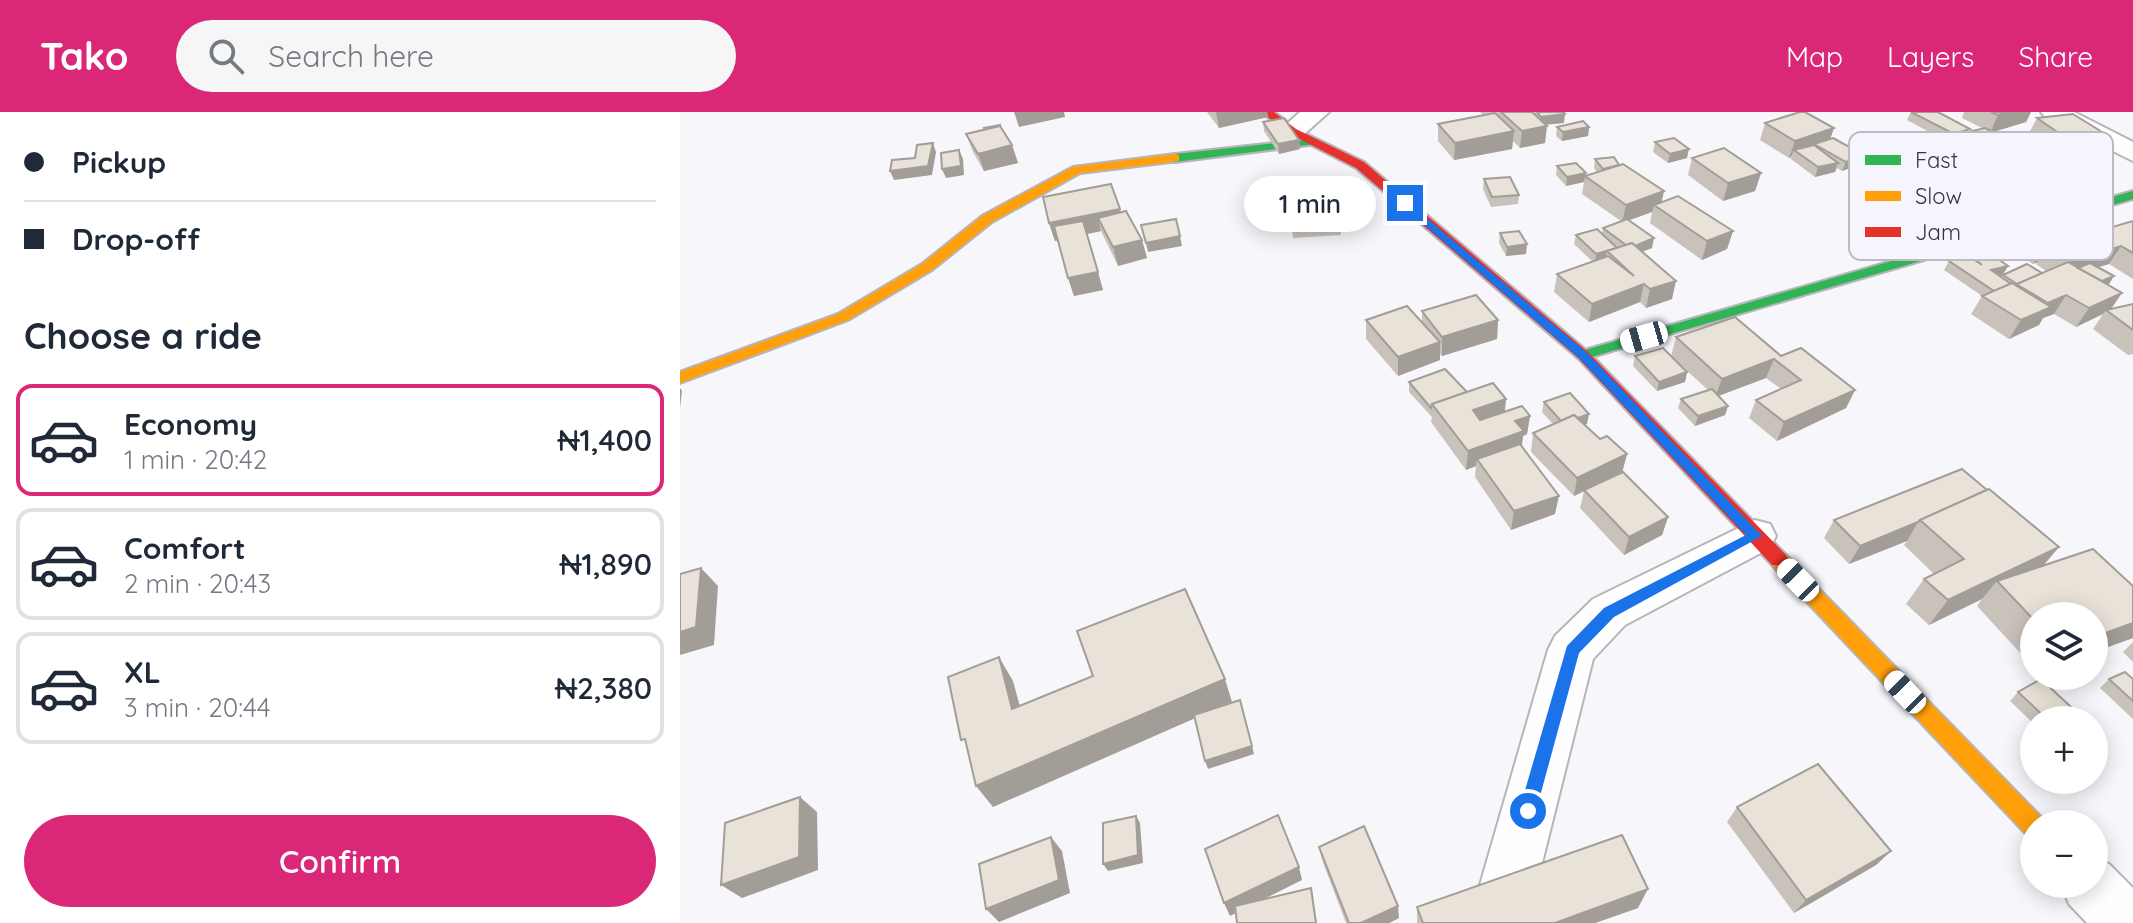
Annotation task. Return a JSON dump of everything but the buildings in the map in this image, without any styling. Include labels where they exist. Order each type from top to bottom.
[{"type":"street","points":[[1267,112],[1302,137],[1360,165],[1583,355],[2020,811]]},
{"type":"street","points":[[1302,137],[1316,112]]},
{"type":"street","points":[[2054,112],[2093,132]]},
{"type":"street","points":[[680,378],[843,317],[927,267],[987,219],[1077,170],[1302,137]]},
{"type":"street","points":[[2113,143],[2133,153]]},
{"type":"street","points":[[2113,201],[2133,195]]},
{"type":"street","points":[[1583,355],[1910,260]]},
{"type":"street","points":[[1498,923],[1572,650],[1609,612],[1755,536]]},
{"type":"street","points":[[2103,898],[2127,923]]},
{"type":"traffic: fast","points":[[1175,158],[1312,142]]},
{"type":"traffic: fast","points":[[2113,201],[2133,195]]},
{"type":"traffic: fast","points":[[1583,355],[1910,260]]},
{"type":"traffic: slow","points":[[680,378],[843,317],[927,267],[987,219],[1077,170],[1175,158]]},
{"type":"traffic: slow","points":[[1779,560],[2020,811]]},
{"type":"traffic: jam","points":[[1267,112],[1292,131],[1360,165],[1583,355],[1779,560]]},
{"type":"route","points":[[1405,203],[1583,355],[1755,536],[1609,612],[1572,650],[1528,811]]}]
